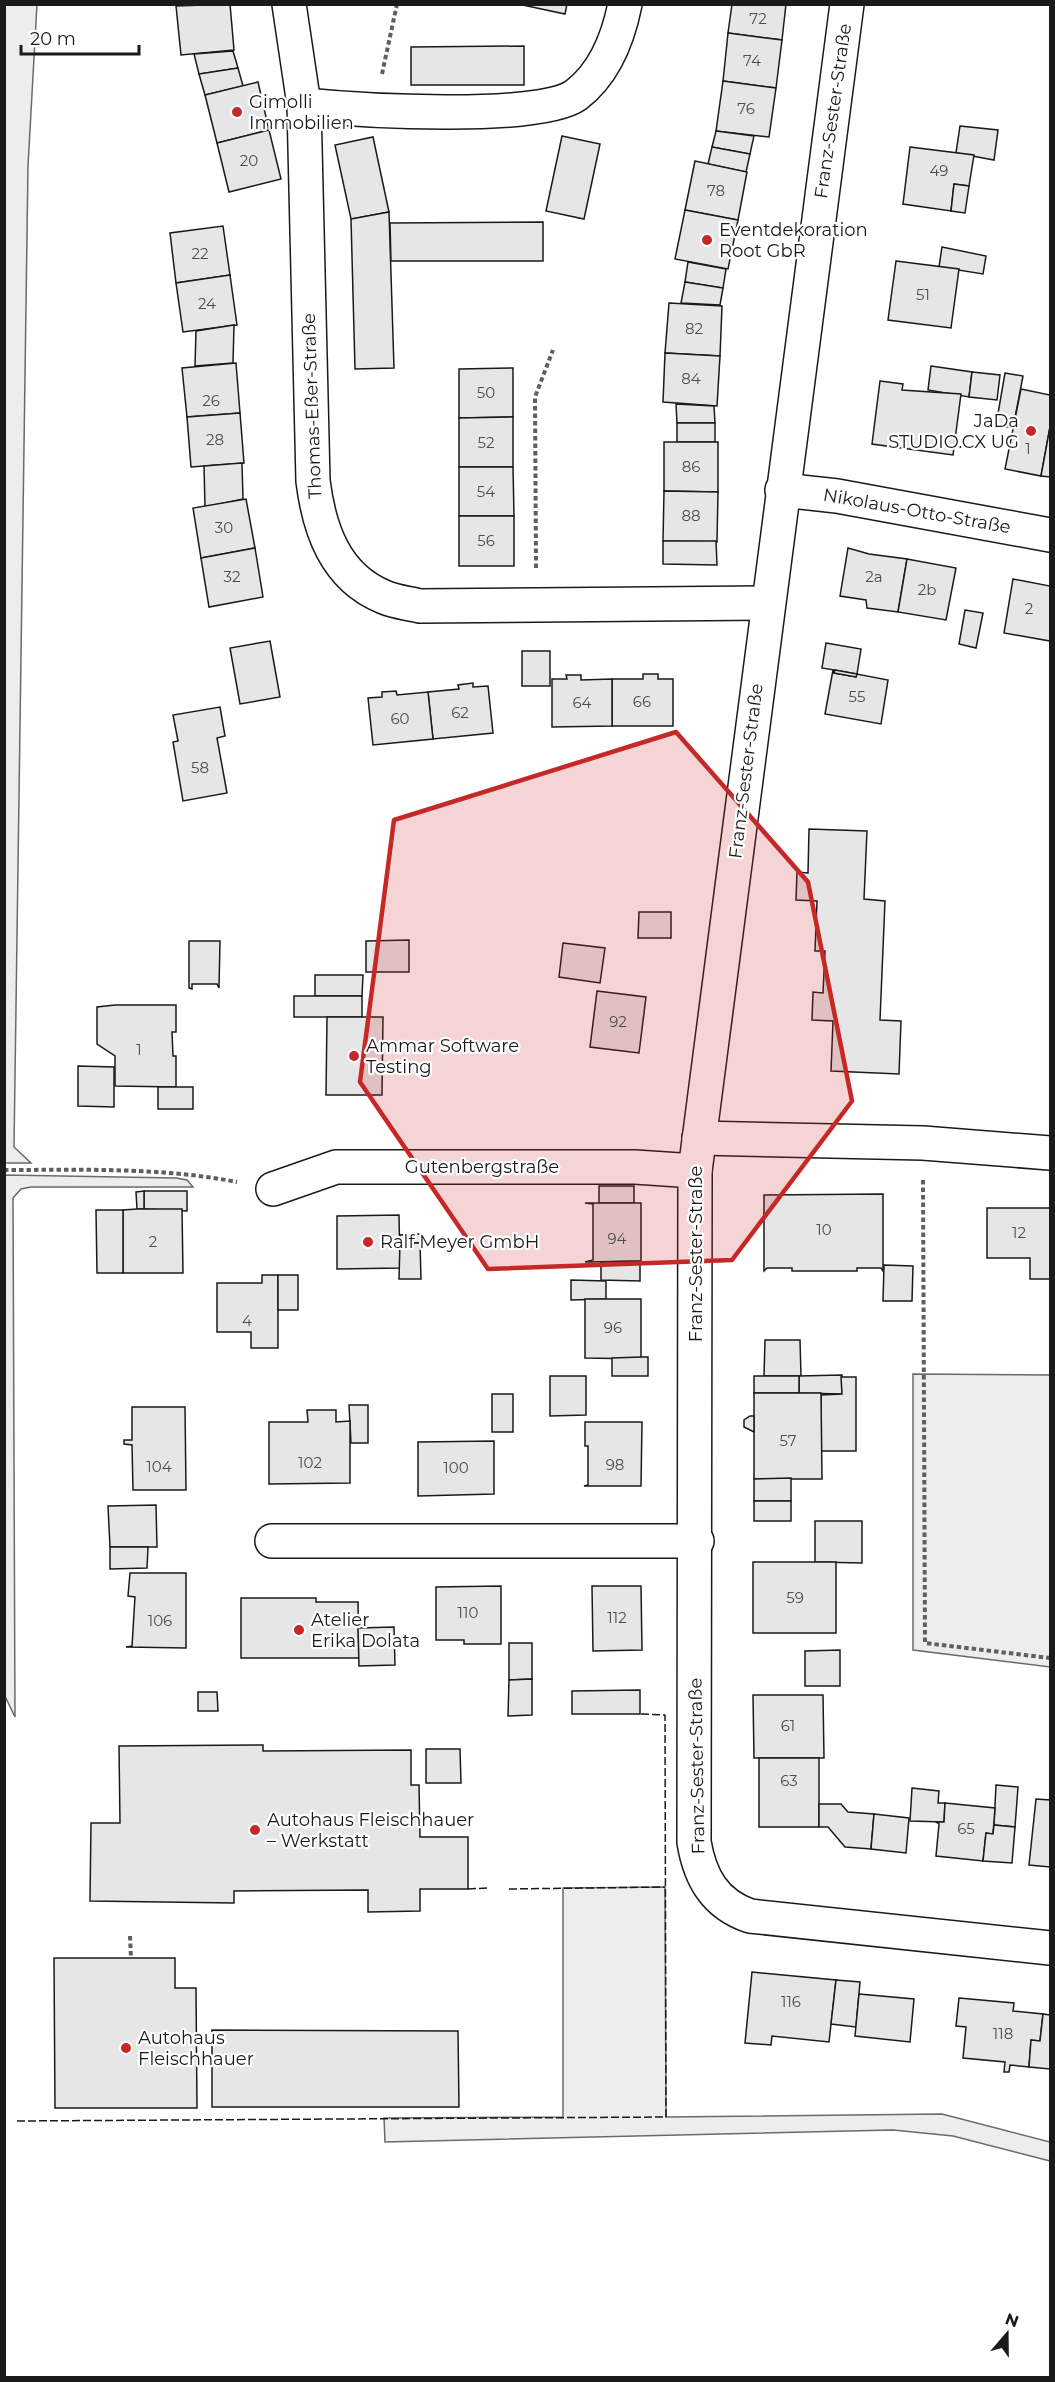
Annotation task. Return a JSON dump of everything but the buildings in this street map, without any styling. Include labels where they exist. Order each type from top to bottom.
[{"type":"street","name":"Thomas-Eßer-Straße","points":[[289,4],[304,105],[313,481],[317,514],[328,543],[343,568],[355,579],[385,598],[420,606],[768,603]]},
{"type":"street","points":[[304,105],[373,112],[521,109],[553,105],[574,96],[592,81],[606,61],[619,31],[625,4]]},
{"type":"street","name":"Franz-Sester-Straße","points":[[847,4],[695,1171],[697,1541],[694,1842],[702,1874],[714,1894],[728,1907],[740,1913],[767,1920],[1050,1948]]},
{"type":"street","name":"Nikolaus-Otto-Straße","points":[[782,490],[837,496],[1050,535]]},
{"type":"street","points":[[699,1138],[923,1143],[1050,1153]]},
{"type":"street","name":"Gutenbergstraße","points":[[273,1189],[336,1167],[635,1167],[695,1171]]},
{"type":"street","points":[[272,1541],[697,1541]]},
{"type":"path","points":[[373,112],[397,4]]},
{"type":"path","points":[[536,604],[535,397],[553,350]]},
{"type":"path","points":[[923,1143],[925,1643],[1050,1658]]},
{"type":"path","points":[[4,1170],[99,1170],[200,1175],[273,1189]]},
{"type":"path","points":[[130,1936],[131,1958]]},
{"type":"highlighted area","points":[[676,732],[808,882],[852,1101],[732,1260],[488,1269],[360,1082],[394,820]]},
{"type":"shaded area","points":[[37,4],[28,166],[14,1147],[31,1163],[5,1163],[4,5]]},
{"type":"shaded area","points":[[5,1175],[176,1178],[187,1180],[193,1187],[31,1187],[21,1189],[13,1198],[15,1717],[4,1694]]},
{"type":"shaded area","points":[[913,1374],[1050,1375],[1050,1667],[913,1650]]},
{"type":"shaded area","points":[[665,1887],[666,2117],[942,2114],[1050,2142],[1050,2161],[953,2136],[893,2130],[385,2142],[384,2118],[563,2117],[563,1888]]},
{"type":"fence","points":[[17,2121],[666,2117],[665,1715],[640,1714]]},
{"type":"fence","points":[[509,1889],[665,1887]]},
{"type":"fence","points":[[468,1889],[489,1888]]},
{"type":"place","name":"Gimolli Immobilien","points":[[237,112]]},
{"type":"place","name":"Eventdekoration Root GbR","points":[[707,240]]},
{"type":"place","name":"JaDa STUDIO.CX UG","points":[[1031,431]]},
{"type":"place","name":"Ammar Software Testing","points":[[354,1056]]},
{"type":"place","name":"Ralf Meyer GmbH","points":[[368,1242]]},
{"type":"place","name":"Atelier Erika Dolata","points":[[299,1630]]},
{"type":"place","name":"Autohaus Fleischhauer – Werkstatt","points":[[255,1830]]},
{"type":"place","name":"Autohaus Fleischhauer","points":[[126,2048]]}]
